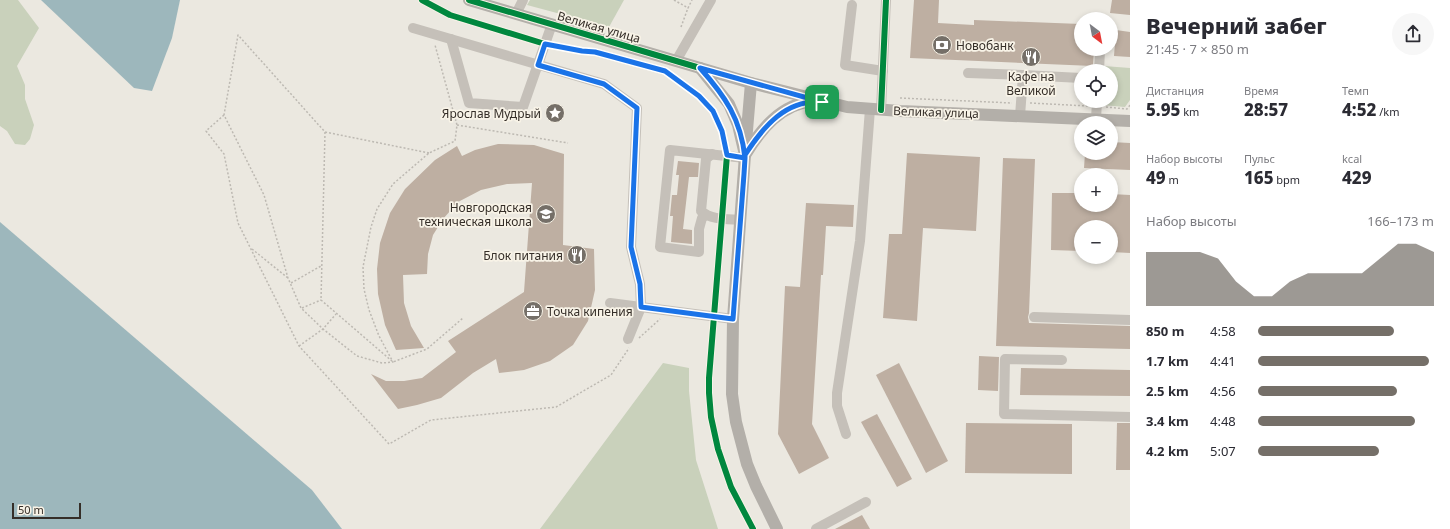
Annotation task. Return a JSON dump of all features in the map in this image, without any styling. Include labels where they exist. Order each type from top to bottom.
[{"type":"main road","name":"Великая улица","points":[[469,0],[751,83],[822,102],[875,110],[1074,118]]},
{"type":"main road","points":[[700,68],[724,97],[733,112],[742,137],[745,156]]},
{"type":"main road","points":[[751,83],[733,319],[731,384],[738,427],[751,474],[777,529]]},
{"type":"main road","points":[[745,156],[764,128],[787,109],[806,102],[822,102]]},
{"type":"main road","name":"Великая улица","points":[[1118,116],[1128,115]]},
{"type":"street","points":[[516,14],[523,0]]},
{"type":"street","points":[[676,61],[711,0]]},
{"type":"street","points":[[846,434],[837,406],[837,393],[860,241],[875,110],[883,71],[883,1]]},
{"type":"street","points":[[852,6],[845,64],[883,71]]},
{"type":"street","points":[[451,38],[469,103],[523,107],[552,24]]},
{"type":"street","points":[[413,28],[604,84],[637,108],[631,247],[640,284],[641,307],[633,341]]},
{"type":"street","points":[[968,73],[1074,78]]},
{"type":"street","points":[[1020,116],[1022,76]]},
{"type":"street","points":[[706,215],[702,218],[699,229],[699,252],[660,247],[670,150],[745,156]]},
{"type":"street","points":[[712,154],[706,159],[701,211],[706,215],[740,220]]},
{"type":"street","points":[[610,303],[733,319]]},
{"type":"street","points":[[1034,318],[1130,320]]},
{"type":"street","points":[[1062,360],[1005,359],[1004,414],[1130,417]]},
{"type":"street","points":[[816,529],[866,502]]},
{"type":"path","points":[[423,0],[432,5]]},
{"type":"path","points":[[674,0],[688,8]]},
{"type":"path","points":[[681,27],[692,0]]},
{"type":"path","points":[[393,362],[379,336],[369,310],[364,289],[363,267],[371,227],[377,209],[393,184],[428,153],[455,141],[457,125],[432,33]]},
{"type":"path","points":[[428,153],[325,132],[238,35],[224,115],[264,195],[288,278],[301,308],[357,356],[382,363],[393,362],[427,349],[463,318]]},
{"type":"path","points":[[1128,115],[1130,108]]},
{"type":"path","points":[[224,115],[206,131],[224,154],[238,223],[299,346],[389,444],[431,420],[556,407],[611,375],[633,341],[661,318]]},
{"type":"path","points":[[457,125],[568,143]]},
{"type":"path","points":[[325,132],[321,300],[393,362]]},
{"type":"path","points":[[250,248],[288,278]]},
{"type":"path","points":[[291,283],[322,266]]},
{"type":"path","points":[[301,308],[321,300]]},
{"type":"path","points":[[299,346],[323,328],[336,314]]},
{"type":"green space","points":[[0,0],[18,0],[39,28],[17,66],[25,85],[25,99],[34,125],[30,139],[25,145],[15,144],[7,131],[0,126]]},
{"type":"green space","points":[[530,0],[624,0],[609,27],[527,5]]},
{"type":"green space","points":[[1118,67],[1130,68],[1130,100],[1125,107],[1118,106]]},
{"type":"green space","points":[[663,363],[689,368],[689,391],[696,460],[718,529],[540,529]]},
{"type":"water","points":[[41,0],[180,0],[172,38],[152,91],[134,88]]},
{"type":"water","points":[[0,222],[312,490],[342,529],[0,529]]},
{"type":"building","points":[[914,0],[939,0],[938,23],[974,25],[974,20],[1074,24],[1074,56],[1094,56],[1093,64],[1074,65],[910,58]]},
{"type":"building","points":[[1112,0],[1130,0],[1130,15],[1110,12]]},
{"type":"building","points":[[1118,30],[1130,32],[1130,57],[1114,56],[1118,56]]},
{"type":"building","points":[[1118,142],[1130,143],[1130,170],[1118,169],[1118,168],[1084,168],[1085,160],[1118,160]]},
{"type":"building","points":[[498,144],[534,145],[564,154],[563,245],[594,249],[595,290],[588,321],[573,345],[550,361],[524,370],[499,373],[496,359],[473,373],[441,398],[398,409],[371,374],[386,381],[404,381],[422,378],[456,352],[448,341],[524,292],[532,183],[507,184],[481,190],[458,202],[443,219],[433,235],[428,254],[427,274],[403,275],[404,303],[411,326],[424,348],[396,350],[385,325],[378,294],[377,269],[380,243],[390,213],[405,189],[435,160],[457,146],[462,156],[475,150]]},
{"type":"building","points":[[907,153],[980,157],[976,231],[923,228],[917,321],[883,318],[889,234],[902,234]]},
{"type":"building","points":[[1003,158],[1035,159],[1028,317],[1029,323],[1130,326],[1130,349],[996,346]]},
{"type":"building","points":[[678,161],[699,163],[698,177],[689,177],[683,229],[692,230],[692,244],[671,242],[673,216],[670,216],[672,195],[677,195],[679,175],[676,175]]},
{"type":"building","points":[[1052,193],[1074,193],[1074,212],[1118,212],[1118,194],[1130,195],[1130,253],[1118,252],[1118,220],[1074,220],[1074,251],[1051,250]]},
{"type":"building","points":[[806,203],[854,205],[853,227],[826,226],[823,275],[821,275],[812,424],[829,458],[799,474],[778,434],[785,286],[800,287]]},
{"type":"building","points":[[979,356],[999,357],[998,391],[978,390]]},
{"type":"building","points":[[899,363],[948,461],[926,473],[876,375]]},
{"type":"building","points":[[1021,368],[1130,370],[1130,396],[1020,395]]},
{"type":"building","points":[[877,414],[912,479],[897,487],[861,422]]},
{"type":"building","points":[[966,423],[1072,424],[1072,474],[965,473]]},
{"type":"building","points":[[1117,423],[1130,423],[1130,470],[1116,470]]},
{"type":"building","points":[[862,515],[870,529],[835,529]]},
{"type":"cycle path","points":[[422,0],[450,15],[545,44],[595,52],[665,71],[699,96],[713,111],[722,131],[727,155],[709,378],[711,417],[718,449],[731,487],[753,529]]},
{"type":"cycle path","points":[[469,0],[700,68]]},
{"type":"cycle path","points":[[881,110],[886,0]]},
{"type":"place","name":"Новобанк","points":[[942,45]]},
{"type":"place","name":"Кафе на Великой","points":[[1031,57]]},
{"type":"place","name":"Ярослав Мудрый","points":[[555,113]]},
{"type":"place","name":"Новгородская техническая школа","points":[[546,214]]},
{"type":"place","name":"Блок питания","points":[[577,255]]},
{"type":"place","name":"Точка кипения","points":[[533,311]]},
{"type":"route","points":[[822,102],[700,68],[729,104],[742,137],[745,158],[727,155],[722,131],[713,111],[699,96],[665,71],[595,52],[545,44],[538,65],[604,84],[637,108],[631,247],[640,284],[641,307],[733,319],[744,174],[745,158],[745,155],[764,128],[787,109],[806,102],[822,102]]}]
